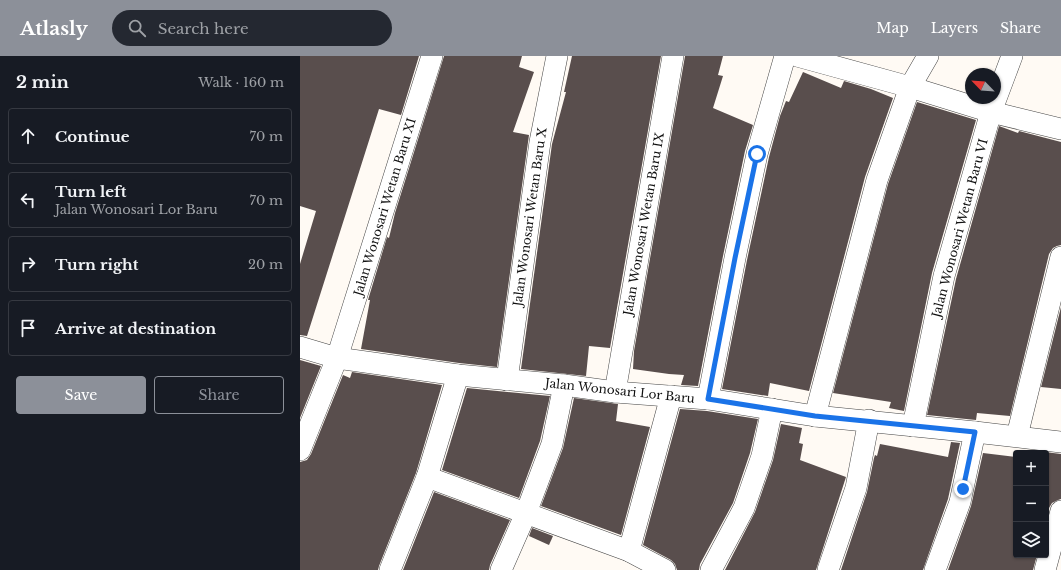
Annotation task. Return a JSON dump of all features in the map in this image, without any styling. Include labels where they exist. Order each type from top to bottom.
[{"type":"street","name":"Jalan Wonosari Wetan Baru XI","points":[[300,450],[337,358],[432,56]]},
{"type":"street","name":"Jalan Wonosari Wetan Baru X","points":[[507,380],[540,142],[557,56]]},
{"type":"street","name":"Jalan Wonosari Wetan Baru IX","points":[[615,392],[672,56]]},
{"type":"street","points":[[708,399],[757,154],[785,56]]},
{"type":"street","points":[[797,56],[910,87],[991,112],[1061,129]]},
{"type":"street","points":[[815,416],[877,180],[910,87],[928,56]]},
{"type":"street","name":"Jalan Wonosari Wetan Baru VI","points":[[913,426],[944,276],[991,112],[1012,56]]},
{"type":"street","points":[[1018,436],[1061,257]]},
{"type":"street","name":"Jalan Wonosari Lor Baru","points":[[300,347],[337,358],[458,375],[564,384],[615,392],[708,399],[815,416],[869,420],[1061,442]]},
{"type":"street","points":[[390,570],[426,477],[458,375]]},
{"type":"street","points":[[501,570],[526,513],[552,444],[564,384]]},
{"type":"street","points":[[629,551],[671,396]]},
{"type":"street","points":[[711,570],[744,508],[762,456],[772,409]]},
{"type":"street","points":[[828,570],[856,488],[869,420]]},
{"type":"street","points":[[935,570],[960,502],[975,432]]},
{"type":"street","points":[[426,477],[629,551],[665,570]]},
{"type":"street","points":[[1045,570],[1061,511]]},
{"type":"building","points":[[300,56],[419,56],[401,115],[379,109],[307,336],[300,335],[300,264],[316,211],[300,206]]},
{"type":"building","points":[[444,56],[522,56],[519,67],[534,72],[513,132],[529,135],[497,367],[361,349],[370,300],[368,300],[387,237],[389,238],[395,213]]},
{"type":"building","points":[[572,56],[661,56],[610,348],[589,346],[586,376],[521,369],[552,144],[566,92],[564,92]]},
{"type":"building","points":[[685,56],[723,56],[718,75],[723,76],[713,108],[753,125],[745,151],[698,386],[681,385],[684,375],[633,369],[634,351]]},
{"type":"building","points":[[803,72],[841,88],[844,81],[871,89],[893,98],[865,177],[809,391],[770,383],[768,396],[722,389],[769,157],[780,116],[786,101],[789,102]]},
{"type":"building","points":[[917,102],[976,120],[932,273],[904,411],[889,408],[891,402],[833,393],[888,184]]},
{"type":"building","points":[[999,126],[1018,133],[1019,131],[1061,142],[1061,245],[1053,248],[1049,254],[1010,416],[977,413],[976,420],[927,415],[956,279]]},
{"type":"building","points":[[1061,307],[1061,389],[1041,387]]},
{"type":"building","points":[[300,360],[321,366],[300,418]]},
{"type":"building","points":[[352,372],[442,385],[416,473],[378,570],[300,570],[300,462],[307,460],[311,454],[343,375],[350,378]]},
{"type":"building","points":[[467,388],[550,396],[540,441],[519,498],[442,470]]},
{"type":"building","points":[[574,398],[618,404],[616,421],[650,427],[621,535],[541,506],[563,448]]},
{"type":"building","points":[[680,409],[707,411],[758,419],[750,453],[733,503],[700,564],[699,570],[677,570],[675,564],[671,560],[643,545]]},
{"type":"building","points":[[781,424],[802,428],[799,443],[803,444],[800,460],[846,477],[816,570],[725,570],[755,512],[773,460]]},
{"type":"building","points":[[951,442],[960,443],[948,499],[923,570],[841,570],[867,492],[874,458],[875,455],[877,456],[880,444],[948,457]]},
{"type":"building","points":[[1049,452],[1061,454],[1061,499],[1052,503],[1049,508]]},
{"type":"building","points":[[983,453],[1013,457],[1013,558],[1036,558],[1033,570],[948,570],[971,506]]},
{"type":"building","points":[[434,492],[510,520],[489,570],[403,570]]},
{"type":"building","points":[[532,528],[553,536],[549,545],[529,536]]},
{"type":"route","points":[[757,154],[708,399],[815,416],[869,420],[975,432],[963,489]]}]
